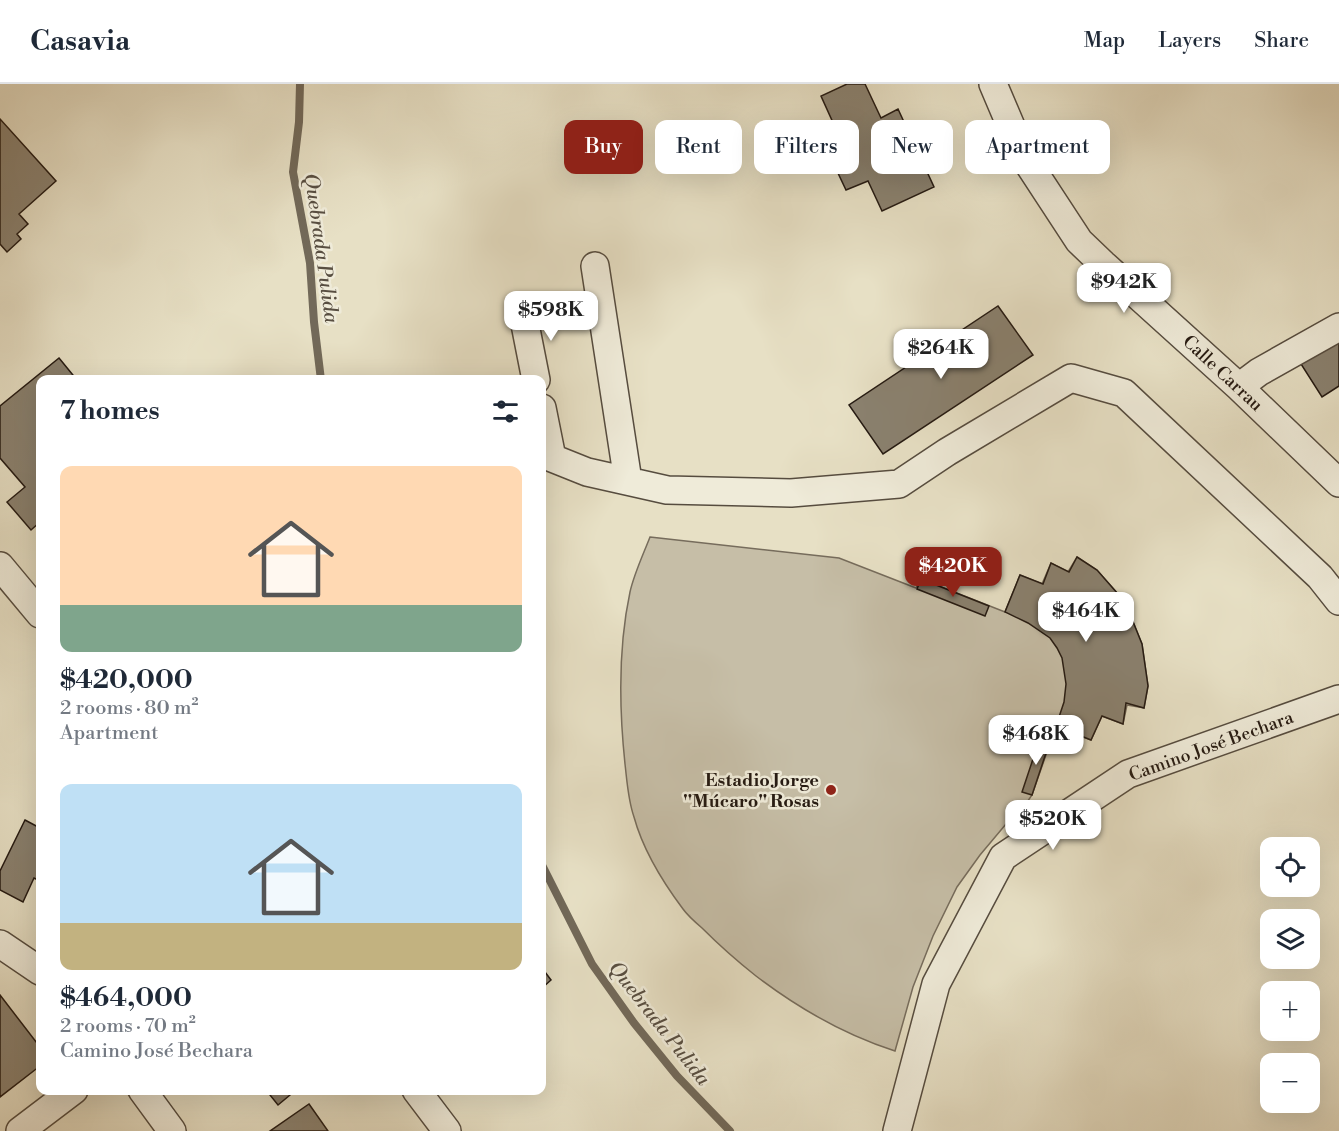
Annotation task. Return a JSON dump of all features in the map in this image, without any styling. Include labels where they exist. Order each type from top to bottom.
[{"type":"street","name":"Calle Carrau","points":[[993,84],[1024,157],[1079,241],[1239,387],[1339,483]]},
{"type":"street","points":[[595,266],[628,481]]},
{"type":"street","points":[[523,314],[535,375]]},
{"type":"street","points":[[1239,387],[1259,372],[1339,327]]},
{"type":"street","points":[[546,428],[552,458],[587,472],[667,490],[791,493],[899,484],[947,452],[1071,378],[1124,393],[1320,577],[1339,601]]},
{"type":"street","points":[[0,566],[36,609]]},
{"type":"street","name":"Camino José Bechara","points":[[897,1131],[936,984],[1003,857],[1128,774],[1339,699]]},
{"type":"street","points":[[0,944],[36,968]]},
{"type":"street","points":[[20,1131],[67,1095]]},
{"type":"street","points":[[146,1095],[172,1131]]},
{"type":"street","points":[[420,1095],[447,1131]]},
{"type":"shaded area","name":"Estadio Jorge ''Múcaro'' Rosas","points":[[650,537],[839,558],[916,588],[921,579],[1005,612],[1020,575],[1042,584],[1051,563],[1068,572],[1077,557],[1097,570],[1125,602],[1142,644],[1148,686],[1144,708],[1127,705],[1123,724],[1102,716],[1091,740],[1056,726],[1032,795],[1021,811],[1006,824],[980,855],[957,887],[933,936],[913,987],[895,1051],[822,1020],[756,976],[687,914],[648,853],[629,797],[623,743],[621,678],[623,634],[630,592]]},
{"type":"building","points":[[847,84],[865,84],[881,118],[898,109],[903,120],[871,120],[871,174],[928,174],[934,187],[882,211],[868,181],[846,190],[838,174],[859,174],[859,120],[832,120],[821,96]]},
{"type":"building","points":[[0,119],[56,181],[19,214],[28,224],[17,234],[21,239],[7,252],[0,244]]},
{"type":"building","points":[[998,306],[1033,355],[883,454],[849,405]]},
{"type":"building","points":[[1339,340],[1339,386],[1322,397],[1301,364]]},
{"type":"building","points":[[59,358],[73,375],[38,375]]},
{"type":"building","points":[[36,377],[36,526],[31,530],[7,502],[25,487],[0,458],[0,406]]},
{"type":"building","points":[[1077,557],[1097,570],[1125,602],[1142,644],[1148,686],[1144,708],[1126,703],[1123,724],[1102,716],[1091,740],[1056,726],[1064,702],[1066,684],[1062,658],[1057,648],[1050,638],[1028,623],[1005,612],[1020,575],[1043,584],[1051,563],[1069,572]]},
{"type":"building","points":[[921,579],[989,606],[985,616],[917,589]]},
{"type":"building","points":[[1040,738],[1050,741],[1032,795],[1022,792]]},
{"type":"building","points":[[25,820],[36,826],[36,879],[34,878],[23,902],[0,890],[0,871]]},
{"type":"building","points":[[546,973],[551,980],[546,984]]},
{"type":"building","points":[[0,995],[36,1042],[36,1069],[0,1097]]},
{"type":"building","points":[[270,1095],[290,1095],[278,1105]]},
{"type":"building","points":[[309,1104],[328,1131],[270,1131]]},
{"type":"waterway","name":"Quebrada Pulida","points":[[300,84],[299,122],[293,172],[310,263],[320,375]]},
{"type":"waterway","name":"Quebrada Pulida","points":[[546,873],[592,964],[634,1023],[677,1076],[730,1131]]},
{"type":"place","name":"Estadio Jorge ''Múcaro'' Rosas","points":[[831,790]]}]
